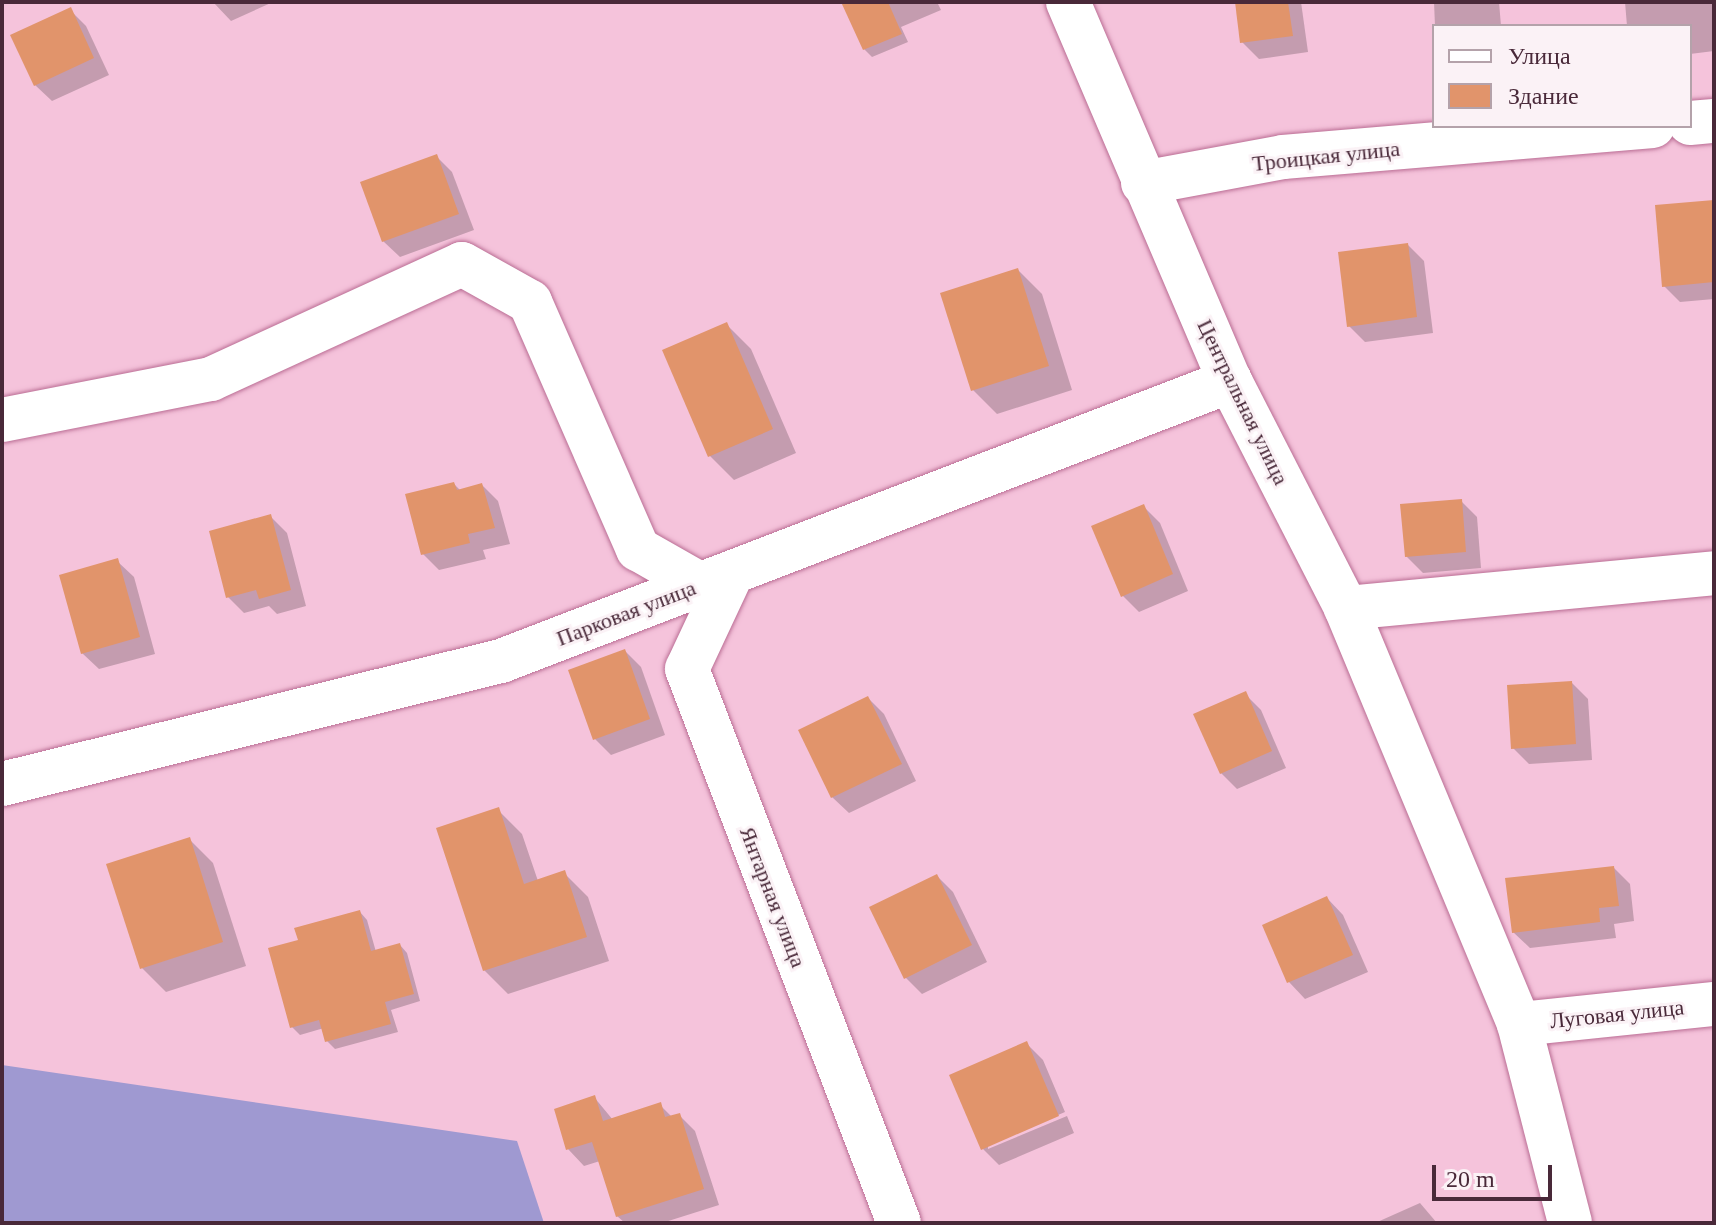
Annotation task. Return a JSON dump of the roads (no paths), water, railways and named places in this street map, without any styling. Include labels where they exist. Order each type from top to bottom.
[{"type":"street","name":"Центральная улица","points":[[1068,2],[1230,381],[1346,608],[1519,1024],[1570,1223]]},
{"type":"street","points":[[1692,123],[1714,121]]},
{"type":"street","name":"Троицкая улица","points":[[1143,183],[1283,157],[1629,128]]},
{"type":"street","points":[[2,420],[211,379],[462,264],[530,302],[638,549],[716,579]]},
{"type":"street","name":"Парковая улица","points":[[2,784],[501,661],[1230,381]]},
{"type":"street","points":[[1346,608],[1714,573]]},
{"type":"street","name":"Янтарная улица","points":[[716,579],[687,669],[899,1223]]},
{"type":"street","name":"Луговая улица","points":[[1519,1024],[1714,1004]]}]
